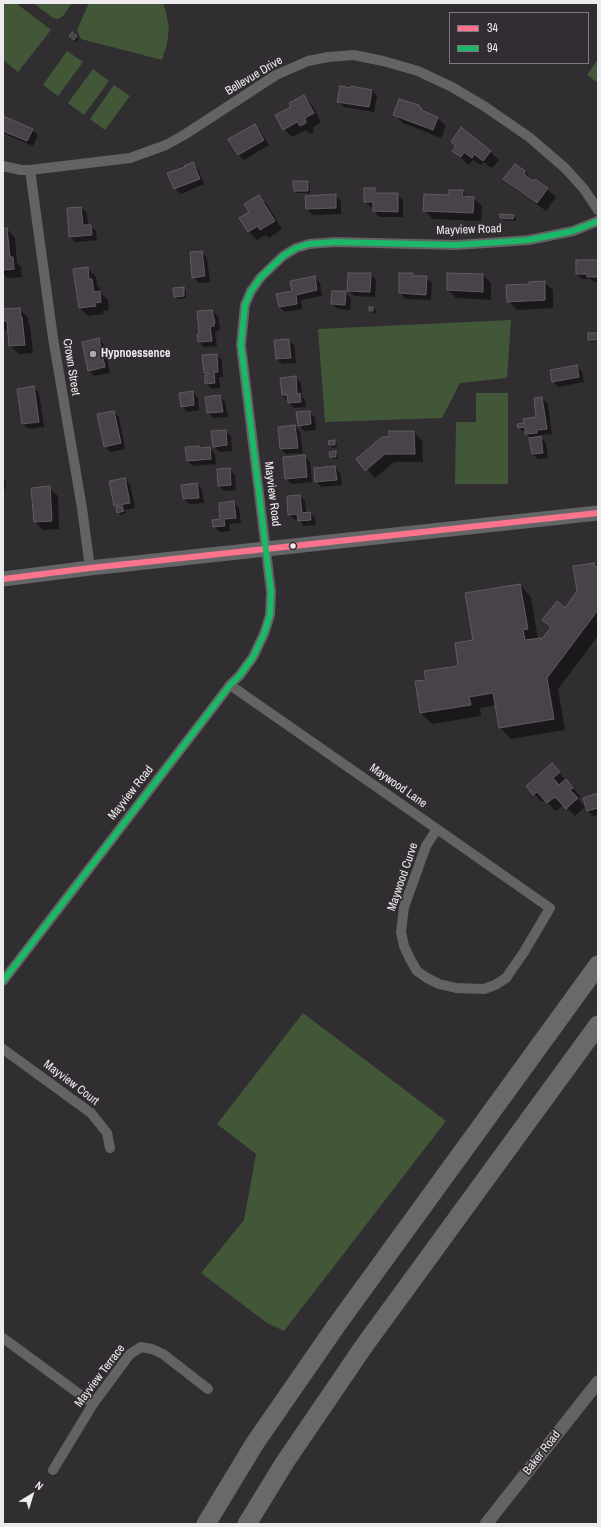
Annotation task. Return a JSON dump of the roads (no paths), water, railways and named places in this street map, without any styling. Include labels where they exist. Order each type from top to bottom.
[{"type":"highway","points":[[206,1524],[255,1444],[336,1326],[598,965]]},
{"type":"highway","points":[[247,1524],[285,1462],[364,1346],[598,1025]]},
{"type":"main road","points":[[3,579],[90,568],[598,513]]},
{"type":"street","name":"Bellevue Drive","points":[[3,166],[21,170],[30,170],[115,161],[149,152],[166,145],[202,125],[276,75],[308,61],[328,57],[354,55],[383,61],[418,71],[452,86],[484,106],[529,137],[565,168],[584,189],[598,210]]},
{"type":"street","name":"Crown Street","points":[[30,170],[53,338],[82,508],[90,568]]},
{"type":"street","name":"Mayview Road","points":[[3,981],[240,675],[253,657],[264,634],[270,615],[272,592],[241,345],[242,321],[245,305],[251,291],[261,277],[283,256],[296,248],[310,244],[335,242],[456,245],[529,240],[573,231],[598,221]]},
{"type":"street","name":"Maywood Lane","points":[[230,686],[550,908]]},
{"type":"street","name":"Maywood Curve","points":[[437,829],[426,846],[404,907],[401,932],[404,946],[410,959],[417,970],[427,978],[439,984],[456,988],[484,989],[495,985],[506,978],[533,938],[550,908]]},
{"type":"street","name":"Mayview Court","points":[[3,1049],[91,1113],[107,1133],[110,1148]]},
{"type":"street","points":[[3,1338],[93,1404]]},
{"type":"street","name":"Mayview Terrace","points":[[53,1470],[93,1404],[130,1354],[141,1347],[152,1349],[163,1354],[208,1389]]},
{"type":"street","name":"Baker Road","points":[[486,1524],[598,1382]]},
{"type":"place","name":"Hypnoessence","points":[[93,354]]}]
